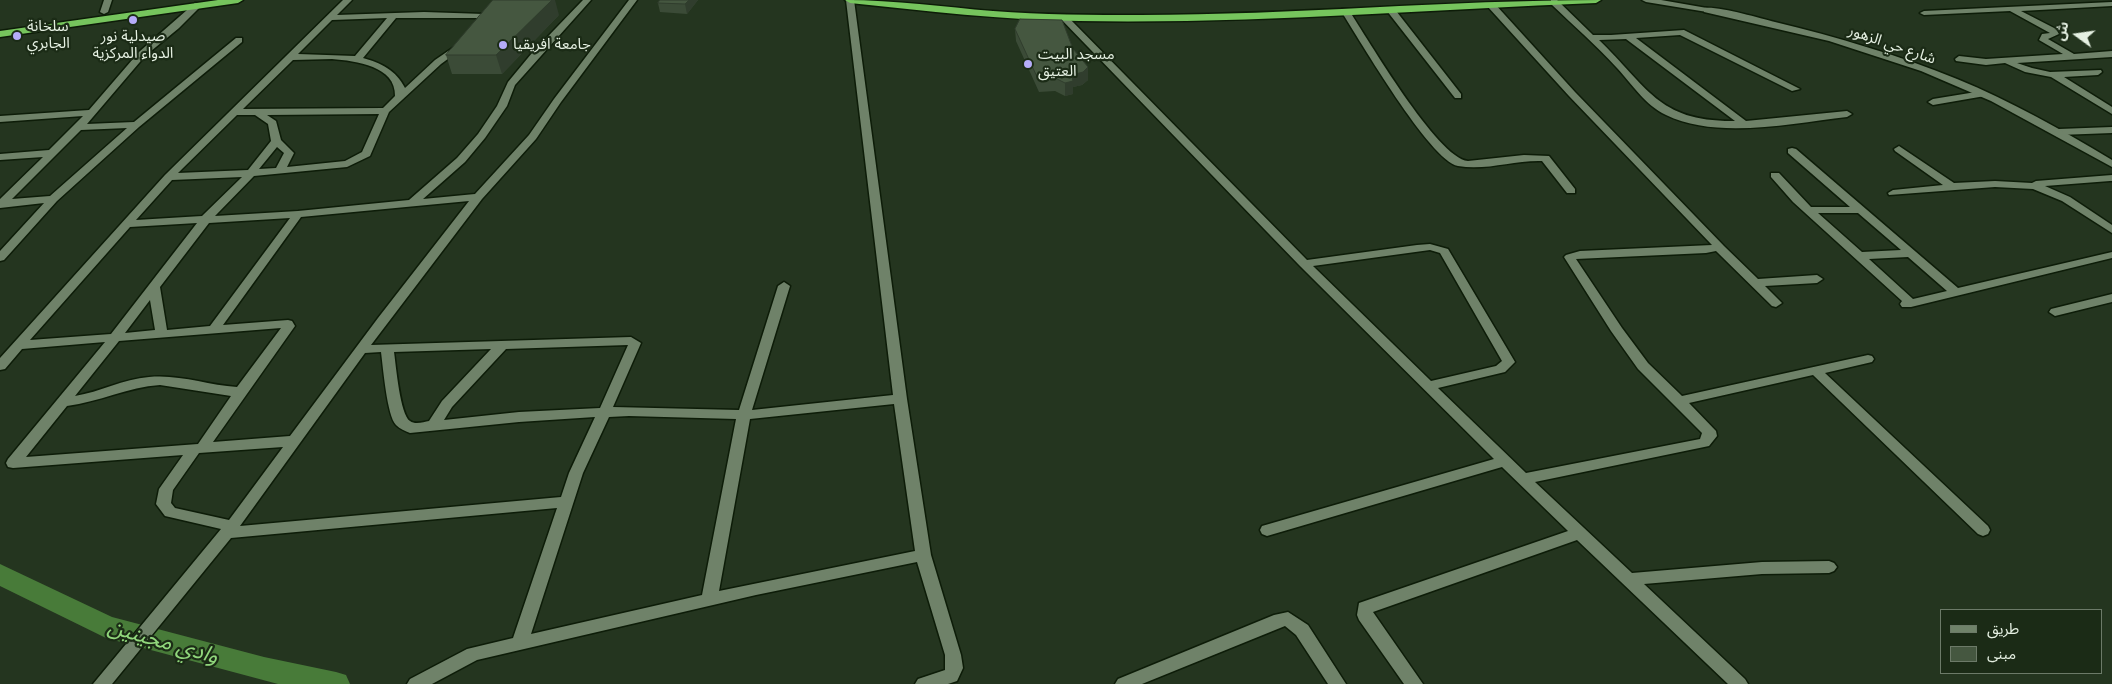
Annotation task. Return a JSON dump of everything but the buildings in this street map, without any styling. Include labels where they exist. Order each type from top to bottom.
[{"type":"highway","points":[[0,27],[104,12],[196,2],[238,0]]},
{"type":"highway","points":[[850,0],[984,13],[1063,18],[1146,18],[1427,0]]},
{"type":"highway","points":[[918,0],[1011,8],[1099,11],[1325,7],[1345,10],[1596,0]]},
{"type":"highway","points":[[0,34],[196,2]]},
{"type":"street","points":[[104,12],[108,0]]},
{"type":"street","points":[[0,366],[169,177],[348,0]]},
{"type":"street","points":[[412,203],[461,160],[482,136],[502,106],[510,84],[534,55],[587,0]]},
{"type":"street","points":[[102,684],[230,529],[362,349],[478,197],[533,137],[633,0]]},
{"type":"street","points":[[850,0],[900,399],[924,554],[954,655],[954,668],[951,676],[924,684]]},
{"type":"street","name":"شارع حي الزهور","points":[[1646,0],[1707,10],[1842,42],[1913,65],[1982,94],[2059,132],[2112,164]]},
{"type":"street","points":[[1696,0],[1707,10]]},
{"type":"street","points":[[1924,13],[2112,4],[2104,0]]},
{"type":"street","points":[[1,201],[12,194],[79,127],[142,54],[176,26],[196,2]]},
{"type":"street","points":[[1554,2],[1643,92],[1669,113],[1700,122],[1743,123],[1847,114]]},
{"type":"street","points":[[1491,5],[1545,66],[1708,232],[1717,242],[1718,247],[1776,302]]},
{"type":"street","points":[[1390,9],[1458,96]]},
{"type":"street","points":[[2012,9],[2053,31],[2055,34],[2045,36],[2043,40],[2072,56]]},
{"type":"street","points":[[1345,10],[1389,80],[1448,158],[1463,163],[1545,158],[1571,191]]},
{"type":"street","points":[[169,177],[280,171],[347,164],[359,160],[366,154],[385,111],[438,62],[468,40],[484,16],[394,15],[329,18]]},
{"type":"street","points":[[357,59],[394,15]]},
{"type":"street","points":[[1063,18],[1304,264],[1523,479],[1739,684]]},
{"type":"street","points":[[1590,37],[1681,32],[1795,89]]},
{"type":"street","points":[[1627,36],[1743,123]]},
{"type":"street","points":[[0,258],[53,200],[136,125],[239,40]]},
{"type":"street","points":[[1959,59],[1975,62],[2112,54]]},
{"type":"street","points":[[290,57],[357,59],[384,70],[393,76],[400,86],[400,96]]},
{"type":"street","points":[[2005,60],[2027,71],[2054,75],[2098,72]]},
{"type":"street","points":[[2054,75],[2112,111]]},
{"type":"street","points":[[1933,102],[1982,94]]},
{"type":"street","points":[[256,111],[273,123],[276,141],[289,154],[280,171]]},
{"type":"street","points":[[236,112],[385,111]]},
{"type":"street","points":[[0,120],[92,113]]},
{"type":"street","points":[[79,127],[136,125]]},
{"type":"street","points":[[2059,132],[2112,130]]},
{"type":"street","points":[[276,141],[251,173],[205,220],[114,339],[13,463],[294,441]]},
{"type":"street","points":[[1899,149],[1954,188]]},
{"type":"street","points":[[1792,151],[1956,292]]},
{"type":"street","points":[[0,157],[52,154]]},
{"type":"street","points":[[1775,175],[1809,210],[1908,303],[2112,254]]},
{"type":"street","points":[[1893,193],[2012,183],[2029,184],[2110,178]]},
{"type":"street","points":[[2029,184],[2052,192],[2112,230]]},
{"type":"street","points":[[128,224],[298,214],[478,197]]},
{"type":"street","points":[[1,201],[53,200]]},
{"type":"street","points":[[1809,210],[1860,210]]},
{"type":"street","points":[[214,329],[298,214]]},
{"type":"street","points":[[1304,264],[1417,248],[1430,247],[1444,251],[1509,362],[1500,369],[1428,386]]},
{"type":"street","points":[[1523,479],[1704,443],[1710,436],[1709,431],[1643,366],[1627,345],[1570,257],[1580,254],[1706,250],[1718,247]]},
{"type":"street","points":[[1859,256],[1911,253]]},
{"type":"street","points":[[1756,283],[1817,279]]},
{"type":"street","points":[[154,286],[162,334]]},
{"type":"street","points":[[709,600],[744,415],[784,286]]},
{"type":"street","points":[[2055,312],[2112,298]]},
{"type":"street","points":[[19,345],[285,324],[289,326],[166,489],[163,504],[170,512],[230,529],[566,502]]},
{"type":"street","points":[[362,349],[631,341],[635,343],[566,502],[520,643]]},
{"type":"street","points":[[434,426],[447,404],[501,346]]},
{"type":"street","points":[[387,349],[394,398],[401,422],[410,428],[519,416],[604,412],[669,411],[744,415],[900,399]]},
{"type":"street","points":[[1680,401],[1868,359]]},
{"type":"street","points":[[1816,371],[1983,530]]},
{"type":"street","points":[[63,402],[97,396],[150,380],[176,381],[219,391],[240,392]]},
{"type":"street","points":[[1267,530],[1506,461]]},
{"type":"street","points":[[1414,684],[1365,615],[1365,608],[1580,533]]},
{"type":"street","points":[[416,684],[473,654],[709,600],[924,554]]},
{"type":"street","points":[[1628,579],[1762,568],[1829,568]]},
{"type":"street","points":[[1124,684],[1280,620],[1288,619],[1302,630],[1337,684]]},
{"type":"waterway","name":"وادي مجينين","points":[[0,574],[106,627],[264,669],[336,684]]},
{"type":"place","name":"صيدلية نور الدواء المركزية","points":[[133,20]]},
{"type":"place","name":"سلخانة الجابري","points":[[17,36]]},
{"type":"place","name":"جامعة افريقيا","points":[[503,45]]},
{"type":"place","name":"مسجد البيت العتيق","points":[[1028,64]]}]
